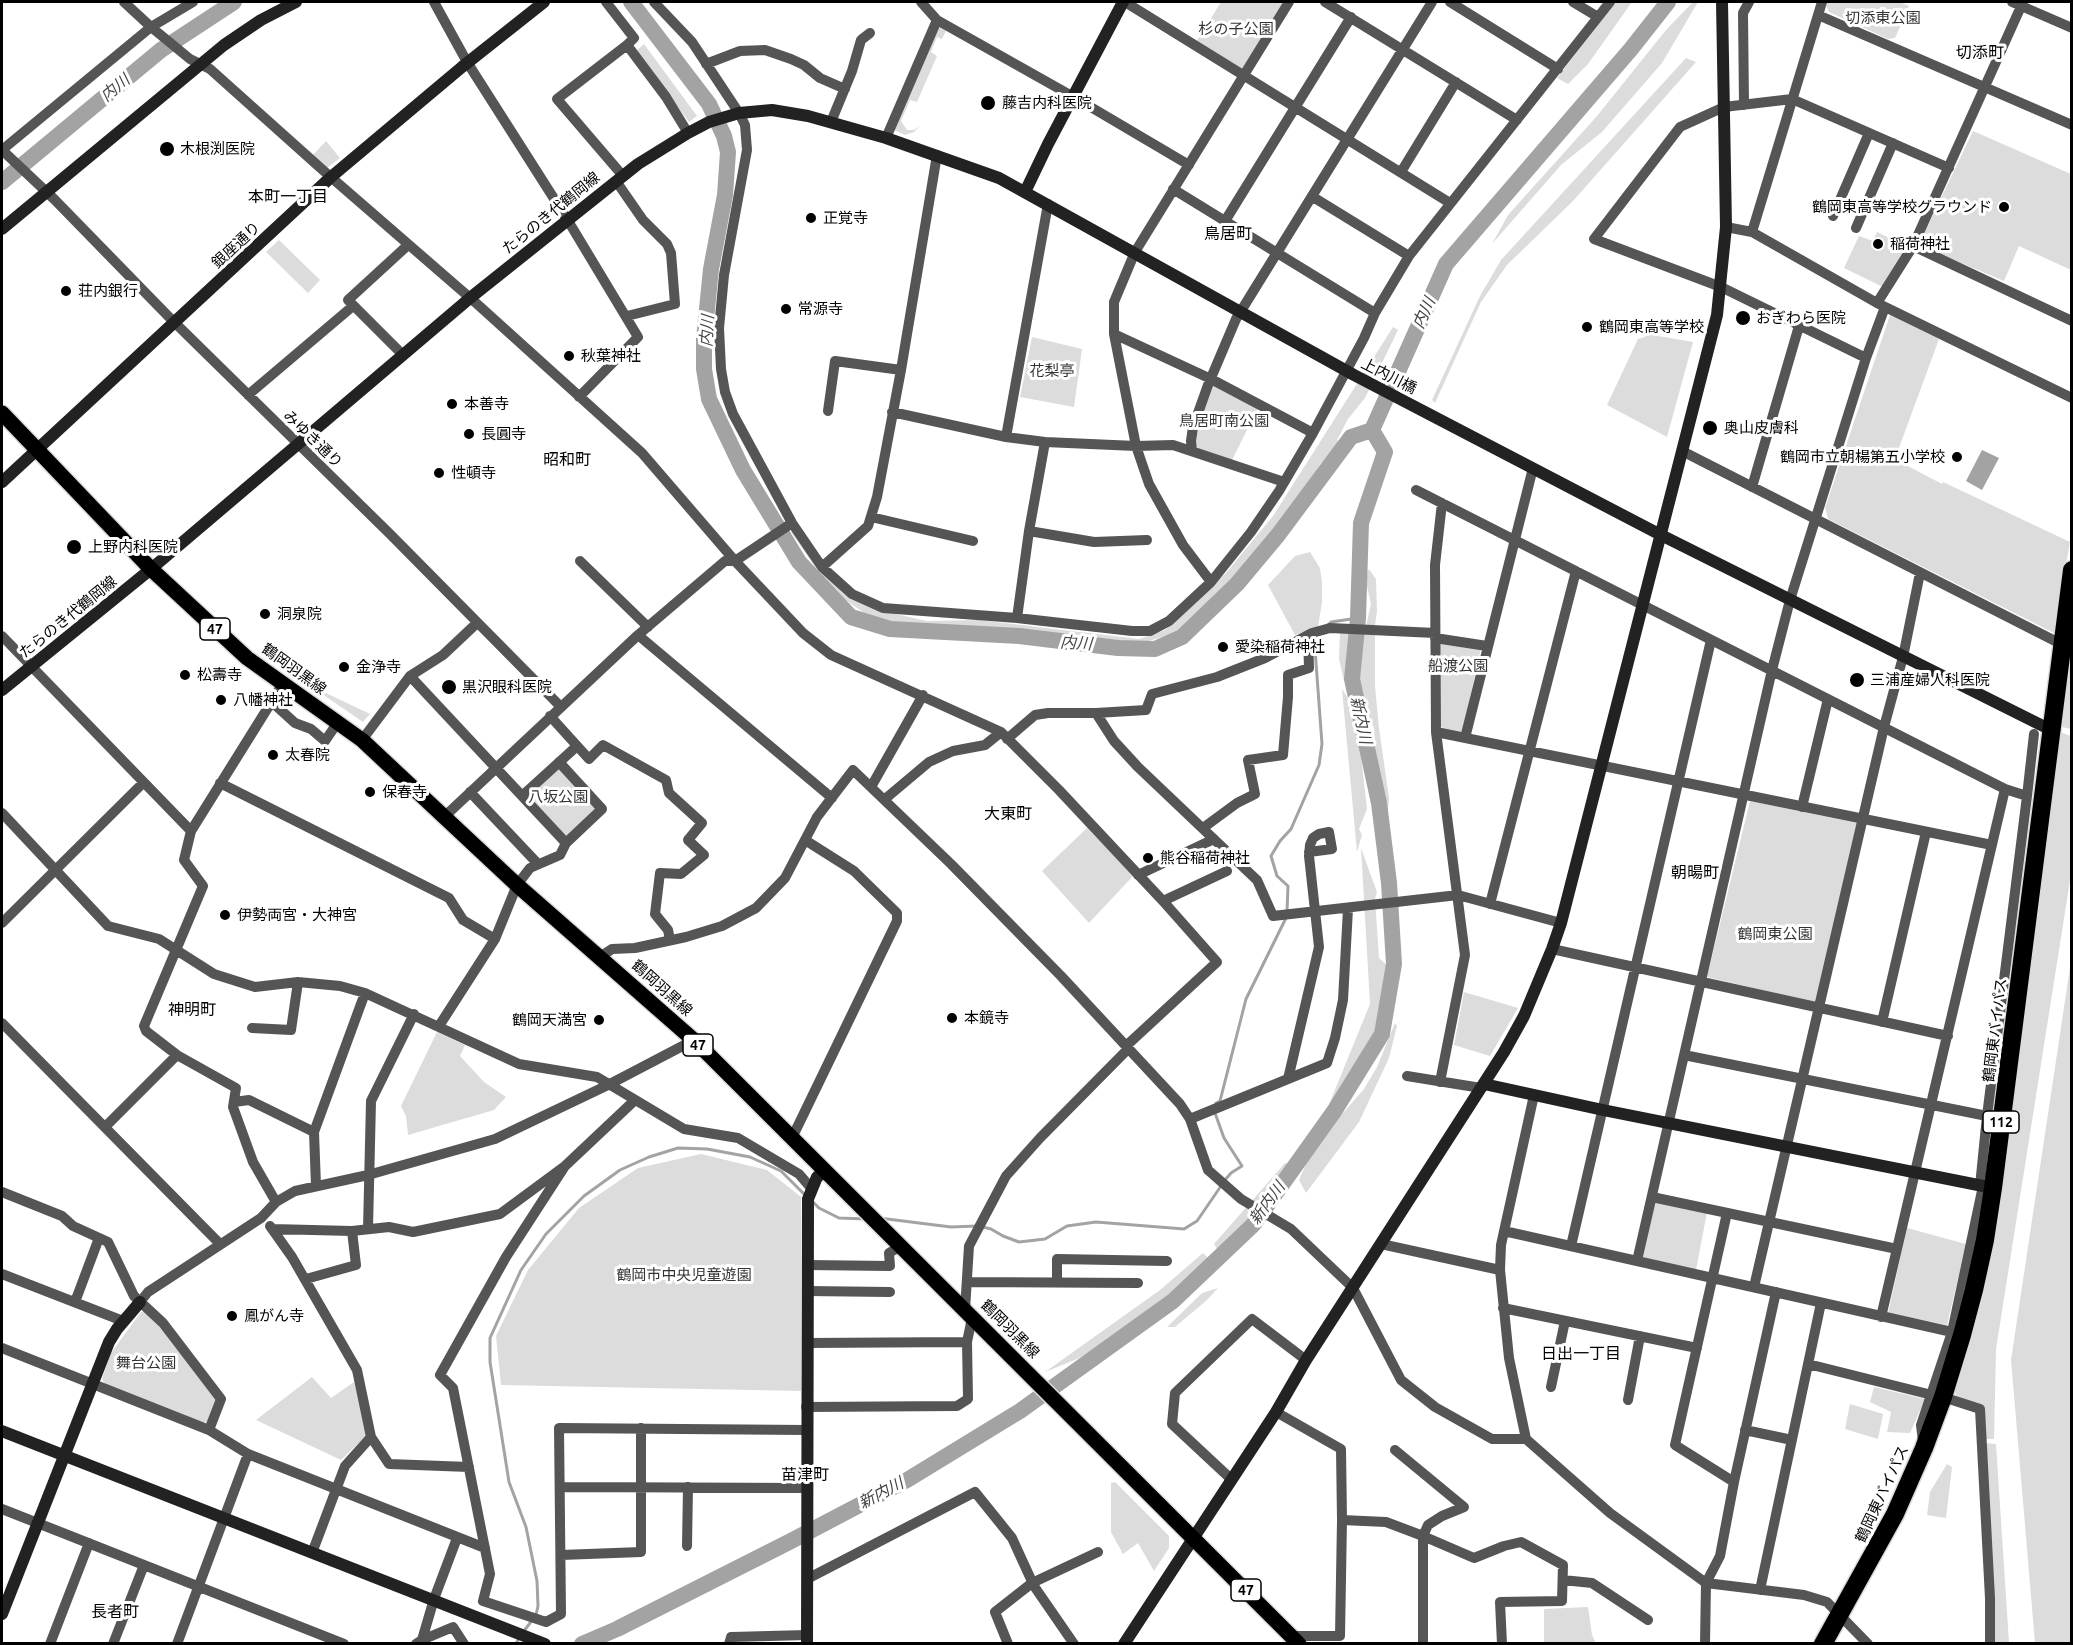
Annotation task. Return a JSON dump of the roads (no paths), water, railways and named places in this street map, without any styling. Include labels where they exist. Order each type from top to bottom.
[{"type":"highway","name":"鶴岡東バイパス","points":[[1823,1644],[1895,1514],[1924,1448],[1937,1396],[1962,1335],[1974,1290],[1985,1240],[1985,1187],[2043,732],[2061,644],[2072,570]]},
{"type":"main road","name":"鶴岡羽黒線","points":[[2,413],[151,569],[247,658],[362,740],[517,885],[694,1040],[1296,1640]]},
{"type":"street","points":[[124,2],[153,29],[195,62],[210,69],[642,453],[735,561],[789,619],[831,655],[923,695],[1004,736],[1059,790],[1217,962],[1127,1047],[1040,1137],[1006,1176],[969,1246],[968,1399],[957,1406],[806,1407]]},
{"type":"street","points":[[3,151],[153,29],[193,2]]},
{"type":"street","points":[[2,229],[42,189],[195,62],[296,2]]},
{"type":"street","points":[[434,2],[467,62],[567,219],[638,337],[579,397]]},
{"type":"street","name":"銀座通り","points":[[2,482],[331,177],[467,62],[544,2]]},
{"type":"street","points":[[606,2],[634,38],[557,99],[619,178],[643,220],[667,244],[671,253],[675,304],[627,316]]},
{"type":"street","points":[[654,2],[692,42],[734,114],[745,125],[747,150],[724,275],[719,328],[721,369],[725,392],[733,414],[792,523],[822,567],[852,594],[883,608],[1150,631],[1169,621],[1211,582],[1252,530],[1350,373],[1375,313],[1409,256],[1610,2]]},
{"type":"street","points":[[921,2],[938,20],[1189,165]]},
{"type":"street","points":[[1025,192],[1072,96],[1124,2],[1450,203]]},
{"type":"street","points":[[1211,582],[1183,544],[1149,484],[1136,446],[1114,334],[1114,302],[1135,252],[1289,2]]},
{"type":"street","points":[[1325,2],[1517,120]]},
{"type":"street","points":[[1192,451],[1193,427],[1241,311],[1432,2]]},
{"type":"street","points":[[1450,2],[1558,69]]},
{"type":"street","points":[[1573,2],[1598,17]]},
{"type":"street","points":[[1124,1644],[1275,1412],[1482,1086],[1524,1016],[1552,949],[1561,923],[1717,315],[1726,227],[1722,2]]},
{"type":"street","points":[[1744,105],[1743,13],[1749,2]]},
{"type":"street","points":[[1752,232],[1822,2]]},
{"type":"street","points":[[1637,1261],[1772,670],[1791,600],[1881,305],[1949,168],[2019,3],[2072,28]]},
{"type":"street","points":[[1818,15],[2072,124]]},
{"type":"street","points":[[1225,221],[1351,17]]},
{"type":"street","points":[[886,138],[938,20]]},
{"type":"street","points":[[831,122],[845,89],[861,40],[870,33]]},
{"type":"street","points":[[627,45],[692,131]]},
{"type":"street","points":[[706,64],[740,51],[765,50],[791,59],[820,78],[845,89]]},
{"type":"street","points":[[1401,172],[1456,82]]},
{"type":"street","points":[[1866,358],[1721,287],[1594,238],[1680,127],[1724,107],[1792,99],[1949,168]]},
{"type":"street","name":"たらのき代鶴岡線","points":[[2,690],[151,569],[470,298],[619,178],[653,153],[692,131],[734,114],[757,110],[782,111],[831,122],[937,155],[999,178],[1241,311]]},
{"type":"street","points":[[1833,216],[1869,133]]},
{"type":"street","points":[[1856,228],[1893,143]]},
{"type":"street","name":"みゆき通り","points":[[3,151],[297,445],[391,535],[561,707]]},
{"type":"street","points":[[822,567],[868,526],[877,497],[937,155]]},
{"type":"street","points":[[1173,189],[1375,313]]},
{"type":"street","points":[[1313,197],[1409,256]]},
{"type":"street","points":[[1006,437],[1048,204]]},
{"type":"street","points":[[1726,227],[1752,232],[1881,305],[2072,398]]},
{"type":"street","points":[[404,355],[348,300],[408,245]]},
{"type":"street","points":[[1912,246],[2072,321]]},
{"type":"street","points":[[248,395],[353,306]]},
{"type":"street","name":"上内川橋","points":[[1241,311],[1350,373],[1659,534],[1903,657],[2043,732]]},
{"type":"street","points":[[1752,487],[1799,326]]},
{"type":"street","points":[[1114,334],[1211,379],[1313,433]]},
{"type":"street","points":[[828,411],[835,361],[901,370]]},
{"type":"street","points":[[892,412],[1006,437],[1046,442],[1136,446],[1173,445],[1284,482]]},
{"type":"street","points":[[1017,618],[1029,531],[1046,442]]},
{"type":"street","points":[[1682,451],[2061,644]]},
{"type":"street","points":[[1465,738],[1533,468]]},
{"type":"street","points":[[1416,490],[2005,789],[2027,796]]},
{"type":"street","points":[[1440,1082],[1465,955],[1436,732],[1435,565],[1442,503]]},
{"type":"street","points":[[871,517],[973,541]]},
{"type":"street","points":[[444,816],[638,635],[725,561],[735,561],[792,523]]},
{"type":"street","points":[[1029,531],[1094,542],[1147,540]]},
{"type":"street","points":[[580,561],[648,627]]},
{"type":"street","points":[[1490,904],[1576,571]]},
{"type":"street","points":[[1754,1287],[1884,727],[1903,657],[1920,573]]},
{"type":"street","points":[[362,740],[410,676],[443,655],[477,623]]},
{"type":"street","points":[[885,799],[929,762],[953,752],[986,745],[1035,715],[1146,710],[1152,694],[1217,677],[1265,658],[1308,635],[1330,628],[1436,635],[1487,646]]},
{"type":"street","points":[[638,635],[832,798]]},
{"type":"street","points":[[1203,828],[1237,803],[1255,794],[1248,760],[1283,755],[1288,675],[1309,668],[1308,635]]},
{"type":"street","points":[[2,636],[191,831]]},
{"type":"street","points":[[1571,1246],[1711,640]]},
{"type":"street","points":[[410,676],[566,843]]},
{"type":"street","points":[[276,1202],[253,1162],[233,1107],[236,1088],[177,1055],[146,1031],[144,1026],[203,886],[184,861],[191,831],[273,703],[282,685]]},
{"type":"street","points":[[871,787],[923,695]]},
{"type":"street","points":[[1802,807],[1828,699]]},
{"type":"street","points":[[273,703],[295,723],[311,729],[325,741],[338,722]]},
{"type":"street","points":[[1096,713],[1114,741],[1137,766],[1257,879],[1273,916],[1458,895],[1561,923]]},
{"type":"street","points":[[550,716],[588,759],[603,745],[666,780],[669,793],[702,823],[688,840],[704,855],[681,874],[660,873],[655,914],[668,930],[670,940]]},
{"type":"street","points":[[1436,732],[1992,845]]},
{"type":"street","points":[[1937,1396],[1985,1187],[1987,1116],[2027,796],[2043,732]]},
{"type":"street","points":[[522,796],[577,746]]},
{"type":"street","points":[[439,1026],[495,939],[517,885],[530,868],[560,855],[566,843],[602,809],[559,762]]},
{"type":"street","points":[[600,957],[612,950],[635,948],[722,926],[756,908],[785,878],[817,817],[853,770],[885,799],[1061,976],[1180,1104],[1190,1119],[1208,1170],[1241,1199],[1291,1229],[1353,1288],[1401,1380],[1436,1407],[1492,1439],[1526,1439]]},
{"type":"street","points":[[2,923],[102,821],[143,783]]},
{"type":"street","points":[[220,783],[449,898],[463,920],[495,939]]},
{"type":"street","points":[[1881,1317],[2005,789]]},
{"type":"street","points":[[470,792],[538,864]]},
{"type":"street","points":[[2,813],[108,926],[159,939],[214,974],[255,987],[298,982],[340,986],[365,993],[414,1014],[519,1064],[597,1077],[684,1129],[738,1138],[799,1174],[811,1188]]},
{"type":"street","points":[[1882,1022],[1926,832]]},
{"type":"street","points":[[1138,875],[1214,839]]},
{"type":"street","points":[[792,1138],[897,921],[897,913],[854,871],[805,840]]},
{"type":"street","points":[[1288,1079],[1319,947],[1310,852]]},
{"type":"street","points":[[1163,901],[1227,871]]},
{"type":"street","points":[[1190,1119],[1327,1063],[1343,1000],[1352,908]]},
{"type":"street","points":[[1552,949],[1948,1036]]},
{"type":"street","points":[[252,1028],[291,1030],[298,982]]},
{"type":"street","points":[[316,1186],[314,1132],[365,993]]},
{"type":"street","points":[[368,1229],[371,1101],[414,1014]]},
{"type":"street","points":[[2,1023],[220,1244]]},
{"type":"street","points":[[2,1614],[109,1342],[123,1321],[148,1292],[261,1218],[276,1202],[295,1191],[368,1175],[495,1139],[608,1085],[694,1040]]},
{"type":"street","points":[[105,1127],[177,1055]]},
{"type":"street","points":[[1684,1056],[1987,1116]]},
{"type":"street","points":[[1407,1076],[1534,1095],[1985,1187]]},
{"type":"street","points":[[1534,1095],[1504,1231],[1500,1270],[1509,1358],[1526,1439],[1610,1513],[1706,1583],[1804,1595],[1827,1602],[1868,1644]]},
{"type":"street","points":[[234,1102],[249,1100],[314,1132]]},
{"type":"street","points":[[272,1229],[352,1231],[389,1227],[413,1232],[500,1214],[565,1166],[635,1100]]},
{"type":"street","points":[[565,1166],[506,1257],[440,1375],[453,1388],[490,1574],[483,1601],[546,1622],[561,1614],[559,1428],[806,1430]]},
{"type":"street","points":[[729,1644],[731,1637],[807,1639],[808,1199],[817,1177],[826,1171]]},
{"type":"street","points":[[2,1192],[62,1216],[73,1226],[108,1242],[134,1296],[163,1323],[221,1399],[209,1430]]},
{"type":"street","points":[[1652,1197],[1898,1249]]},
{"type":"street","points":[[1727,1213],[1675,1445],[1734,1482]]},
{"type":"street","points":[[261,1218],[272,1229],[306,1279],[357,1370],[371,1437],[389,1464],[469,1467]]},
{"type":"street","points":[[306,1279],[356,1265],[352,1231]]},
{"type":"street","points":[[1504,1231],[1952,1332]]},
{"type":"street","points":[[75,1302],[99,1238]]},
{"type":"street","points":[[1381,1244],[1500,1270]]},
{"type":"street","points":[[807,1264],[890,1266],[889,1253],[901,1246]]},
{"type":"street","points":[[1057,1282],[1057,1259],[1167,1261]]},
{"type":"street","points":[[2,1274],[123,1321]]},
{"type":"street","points":[[967,1281],[1138,1283]]},
{"type":"street","points":[[807,1292],[890,1292]]},
{"type":"street","points":[[1705,1644],[1706,1583],[1720,1556],[1776,1292]]},
{"type":"street","points":[[1760,1590],[1821,1303]]},
{"type":"street","points":[[1503,1308],[1697,1348]]},
{"type":"street","points":[[1231,1479],[1172,1424],[1176,1393],[1252,1319],[1306,1360]]},
{"type":"street","points":[[1551,1387],[1565,1321]]},
{"type":"street","points":[[1628,1400],[1640,1336]]},
{"type":"street","points":[[807,1343],[967,1342]]},
{"type":"street","points":[[2,1348],[209,1430],[248,1454],[484,1548]]},
{"type":"street","points":[[1808,1364],[1980,1409],[1990,1598],[1990,1644]]},
{"type":"street","points":[[1275,1412],[1341,1449],[1340,1636],[1296,1640]]},
{"type":"street","points":[[561,1555],[641,1552],[641,1428]]},
{"type":"street","points":[[1745,1430],[1792,1440]]},
{"type":"street","points":[[2,1431],[540,1642]]},
{"type":"street","points":[[312,1553],[345,1466],[371,1437]]},
{"type":"street","points":[[1395,1450],[1464,1508],[1442,1516],[1428,1525],[1423,1536],[1423,1644]]},
{"type":"street","points":[[177,1644],[248,1454]]},
{"type":"street","points":[[560,1487],[807,1485]]},
{"type":"street","points":[[687,1546],[688,1487]]},
{"type":"street","points":[[807,1579],[975,1492],[1012,1538],[1032,1582],[1074,1644]]},
{"type":"street","points":[[2,1509],[344,1644]]},
{"type":"street","points":[[1342,1520],[1386,1522],[1474,1558],[1521,1542],[1563,1565],[1562,1601],[1500,1602],[1502,1644]]},
{"type":"street","points":[[419,1642],[458,1538]]},
{"type":"street","points":[[50,1644],[89,1543]]},
{"type":"street","points":[[1008,1644],[995,1612],[1032,1582],[1098,1552]]},
{"type":"street","points":[[113,1644],[144,1565]]},
{"type":"street","points":[[1563,1580],[1592,1583],[1648,1620]]},
{"type":"street","points":[[419,1642],[453,1627],[464,1644]]},
{"type":"waterway","name":"内川","points":[[2,182],[161,50],[234,2]]},
{"type":"waterway","name":"内川","points":[[631,2],[709,104],[724,136],[728,152],[725,195],[711,269],[704,339],[704,369],[709,399],[743,470],[799,562],[851,617],[890,629],[1019,636],[1118,648],[1155,649],[1182,637],[1237,584],[1278,535],[1351,437],[1372,430],[1446,264],[1631,49],[1668,2]]},
{"type":"waterway","name":"新内川","points":[[582,1644],[617,1629],[907,1480],[1020,1411],[1173,1301],[1253,1225],[1335,1110],[1382,1034],[1394,964],[1389,883],[1379,803],[1352,679],[1358,618],[1361,523],[1385,452],[1372,430]]},
{"type":"waterway","points":[[1328,625],[1331,622],[1358,618]]},
{"type":"waterway","points":[[1287,911],[1288,886],[1277,876],[1271,856],[1291,829],[1319,765],[1322,744],[1315,649],[1319,634]]},
{"type":"waterway","points":[[1216,1103],[1220,1101],[1246,999],[1286,918]]},
{"type":"waterway","points":[[1215,1113],[1224,1138],[1242,1166],[1225,1180]]},
{"type":"waterway","points":[[524,1631],[536,1615],[537,1581],[526,1527],[509,1482],[490,1362],[490,1338],[521,1270],[546,1234],[584,1196],[620,1170],[649,1157],[678,1148],[707,1149],[750,1157],[781,1171],[805,1195]]},
{"type":"waterway","points":[[983,1227],[1019,1242],[1045,1239],[1067,1226],[1096,1222],[1184,1229],[1197,1221],[1221,1186]]},
{"type":"waterway","points":[[812,1201],[819,1208],[839,1218],[866,1219]]},
{"type":"waterway","points":[[879,1218],[951,1227],[977,1226]]},
{"type":"waterway","points":[[516,1644],[520,1636]]},
{"type":"place","name":"藤吉内科医院","points":[[988,103]]},
{"type":"place","name":"木根渕医院","points":[[167,149]]},
{"type":"place","name":"鶴岡東高等学校グラウンド","points":[[2004,207]]},
{"type":"place","name":"正覚寺","points":[[811,218]]},
{"type":"place","name":"稲荷神社","points":[[1878,244]]},
{"type":"place","name":"荘内銀行","points":[[66,291]]},
{"type":"place","name":"常源寺","points":[[786,309]]},
{"type":"place","name":"おぎわら医院","points":[[1743,318]]},
{"type":"place","name":"鶴岡東高等学校","points":[[1587,327]]},
{"type":"place","name":"秋葉神社","points":[[569,356]]},
{"type":"place","name":"本善寺","points":[[452,404]]},
{"type":"place","name":"奥山皮膚科","points":[[1710,428]]},
{"type":"place","name":"長圓寺","points":[[469,434]]},
{"type":"place","name":"鶴岡市立朝楊第五小学校","points":[[1957,457]]},
{"type":"place","name":"性頓寺","points":[[439,473]]},
{"type":"place","name":"上野内科医院","points":[[74,547]]},
{"type":"place","name":"洞泉院","points":[[265,614]]},
{"type":"place","name":"愛染稲荷神社","points":[[1223,647]]},
{"type":"place","name":"金浄寺","points":[[344,667]]},
{"type":"place","name":"松壽寺","points":[[185,675]]},
{"type":"place","name":"三浦産婦人科医院","points":[[1857,680]]},
{"type":"place","name":"黒沢眼科医院","points":[[449,687]]},
{"type":"place","name":"八幡神社","points":[[221,700]]},
{"type":"place","name":"太春院","points":[[273,755]]},
{"type":"place","name":"保春寺","points":[[370,792]]},
{"type":"place","name":"熊谷稲荷神社","points":[[1148,858]]},
{"type":"place","name":"伊勢両宮・大神宮","points":[[225,915]]},
{"type":"place","name":"本鏡寺","points":[[952,1018]]},
{"type":"place","name":"鶴岡天満宮","points":[[599,1020]]},
{"type":"place","name":"鳳がん寺","points":[[232,1316]]},
{"type":"district","name":"切添町","points":[[1980,53]]},
{"type":"district","name":"本町一丁目","points":[[288,197]]},
{"type":"district","name":"鳥居町","points":[[1228,234]]},
{"type":"district","name":"昭和町","points":[[567,460]]},
{"type":"district","name":"大東町","points":[[1008,814]]},
{"type":"district","name":"朝暘町","points":[[1695,873]]},
{"type":"district","name":"神明町","points":[[192,1010]]},
{"type":"district","name":"日出一丁目","points":[[1581,1354]]},
{"type":"district","name":"苗津町","points":[[805,1475]]},
{"type":"district","name":"長者町","points":[[115,1612]]},
{"type":"park label","name":"切添東公園","points":[[1883,18]]},
{"type":"park label","name":"杉の子公園","points":[[1236,29]]},
{"type":"park label","name":"花梨亭","points":[[1052,371]]},
{"type":"park label","name":"鳥居町南公園","points":[[1224,421]]},
{"type":"park label","name":"船渡公園","points":[[1458,666]]},
{"type":"park label","name":"八坂公園","points":[[558,797]]},
{"type":"park label","name":"鶴岡東公園","points":[[1775,934]]},
{"type":"park label","name":"鶴岡市中央児童遊園","points":[[684,1275]]},
{"type":"park label","name":"舞台公園","points":[[146,1363]]}]
